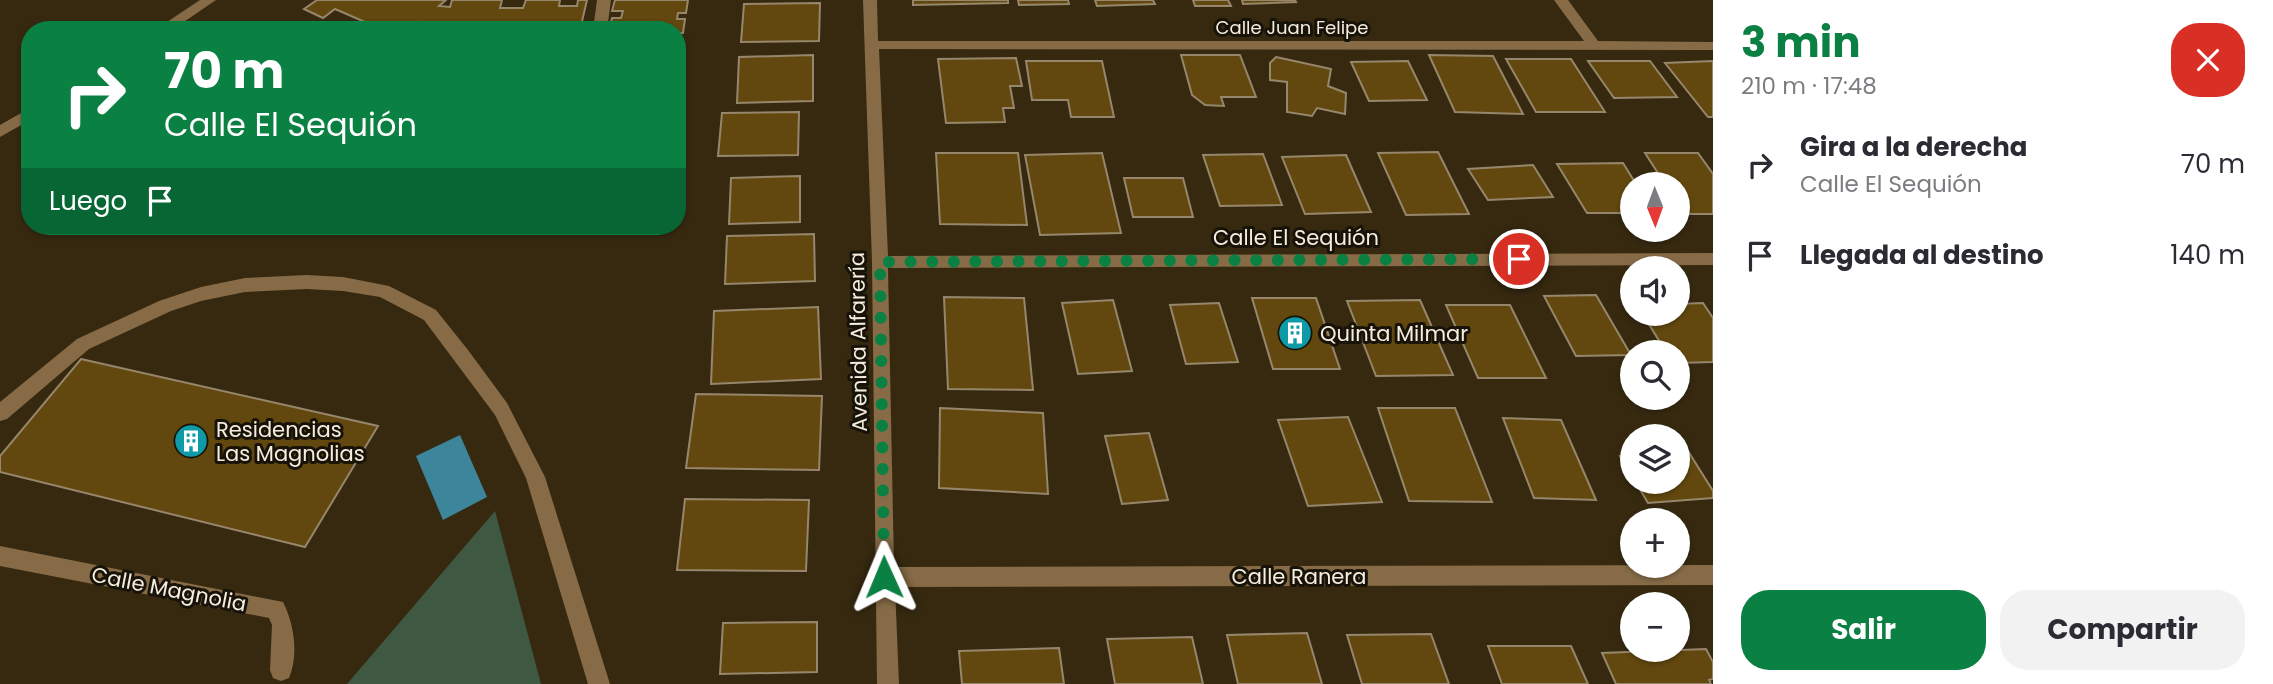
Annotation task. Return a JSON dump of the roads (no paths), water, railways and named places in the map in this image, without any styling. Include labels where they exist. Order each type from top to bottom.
[{"type":"street","points":[[176,21],[209,0]]},
{"type":"street","points":[[601,21],[604,0]]},
{"type":"street","name":"Avenida Alfarería","points":[[870,0],[880,262],[888,684]]},
{"type":"street","points":[[1561,0],[1594,46]]},
{"type":"street","name":"Calle Juan Felipe","points":[[872,45],[1713,46]]},
{"type":"street","points":[[0,132],[21,119]]},
{"type":"street","name":"Calle El Sequión","points":[[880,262],[1713,258]]},
{"type":"street","points":[[0,413],[83,344],[165,306],[201,294],[245,285],[307,282],[343,284],[383,291],[429,315],[501,409],[535,477],[599,684]]},
{"type":"street","name":"Calle Magnolia","points":[[0,556],[276,609],[283,624],[281,670]]},
{"type":"street","name":"Calle Ranera","points":[[884,577],[1713,575]]},
{"type":"water","points":[[460,435],[487,497],[443,520],[416,456]]},
{"type":"place","name":"Quinta Milmar","points":[[1295,333]]},
{"type":"place","name":"Residencias Las Magnolias","points":[[191,441]]}]
